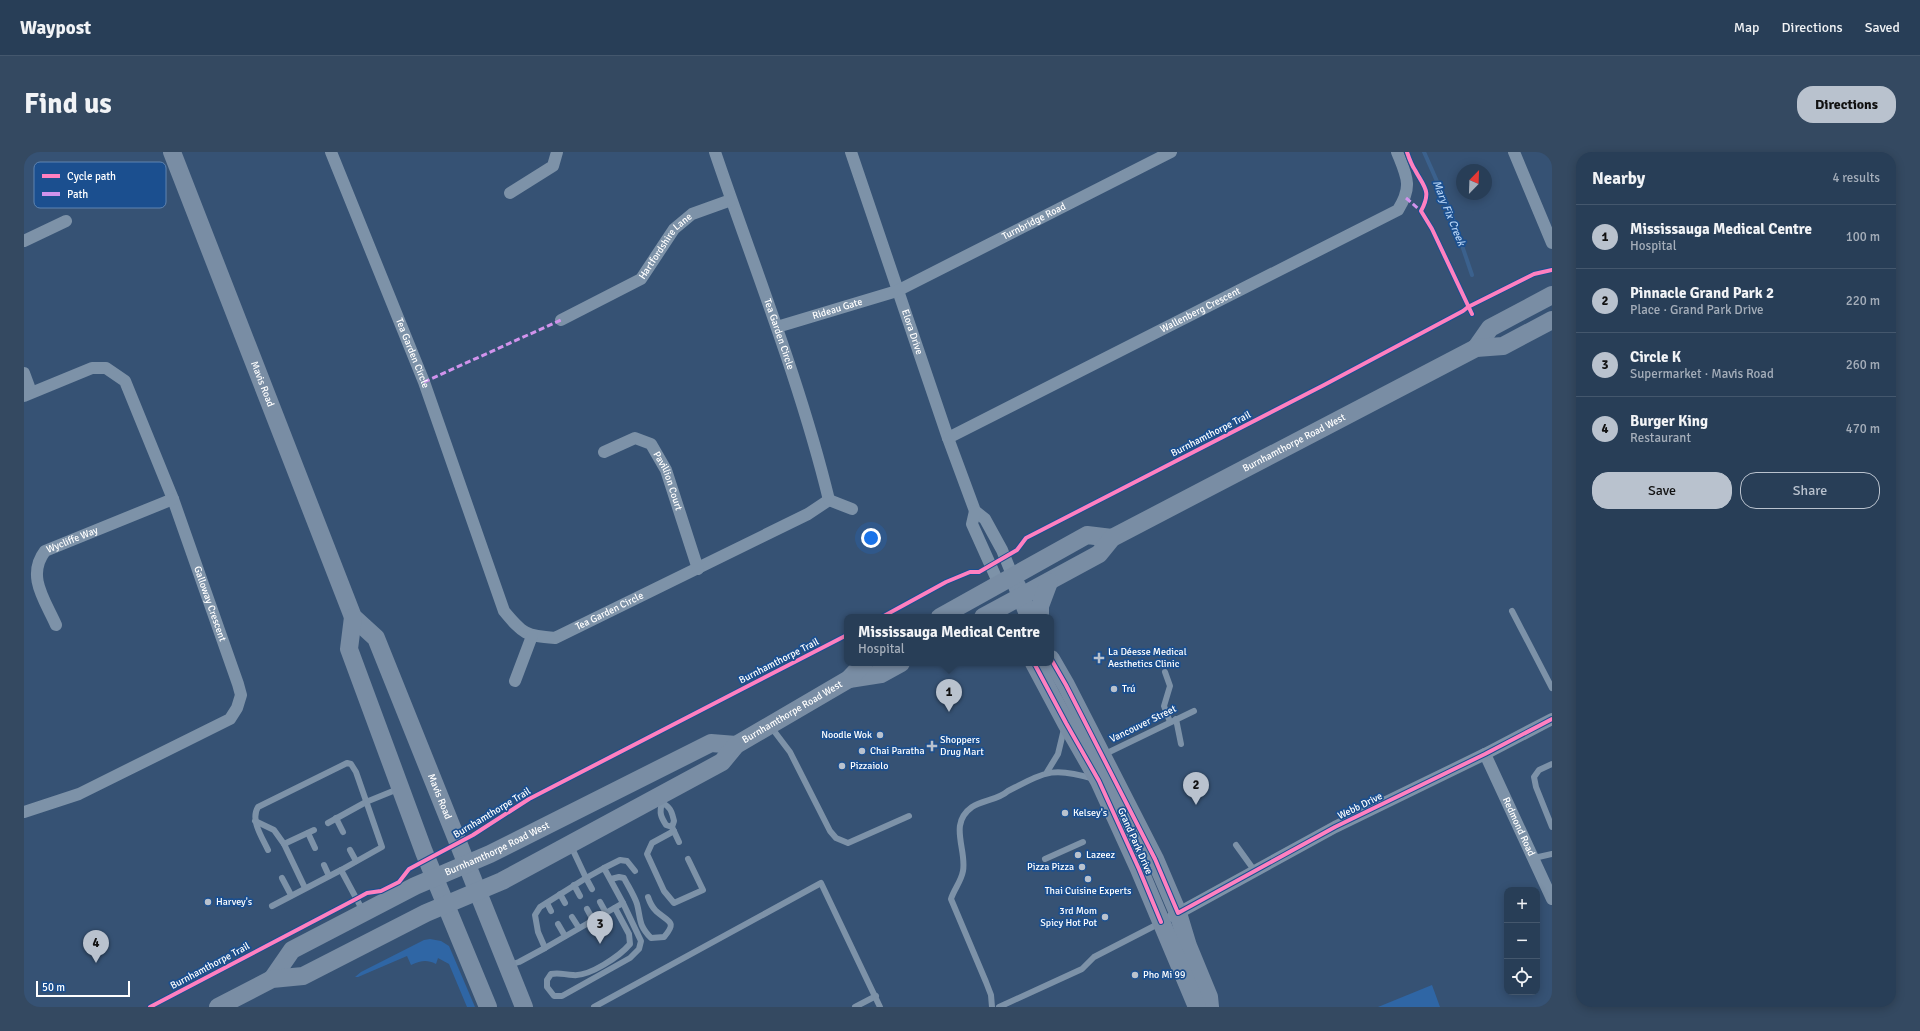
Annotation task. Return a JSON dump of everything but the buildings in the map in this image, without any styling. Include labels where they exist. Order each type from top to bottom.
[{"type":"main road","name":"Mavis Road","points":[[172,152],[353,617],[376,638],[524,1007]]},
{"type":"main road","name":"Burnhamthorpe Road West","points":[[1476,348],[1490,328],[1552,295]]},
{"type":"main road","name":"Burnhamthorpe Road West","points":[[991,614],[1014,606],[1049,582],[1099,554],[1112,538],[1476,348],[1503,346],[1552,320]]},
{"type":"main road","points":[[946,614],[1087,536],[1112,538]]},
{"type":"main road","points":[[1006,581],[1014,606],[1025,614]]},
{"type":"main road","points":[[1040,614],[1040,606],[1049,582]]},
{"type":"main road","name":"Mavis Road","points":[[353,617],[349,649],[400,788],[488,1007]]},
{"type":"main road","points":[[1054,653],[1067,678],[1066,685]]},
{"type":"main road","name":"Grand Park Drive","points":[[1054,664],[1155,859],[1178,913],[1188,946],[1208,996],[1210,1007]]},
{"type":"main road","name":"Burnhamthorpe Road West","points":[[218,1007],[272,979],[303,976],[426,913],[502,882],[571,844],[660,800],[722,762],[736,745],[850,679],[861,666]]},
{"type":"main road","name":"Burnhamthorpe Road West","points":[[850,679],[881,674],[896,666]]},
{"type":"main road","name":"Grand Park Drive","points":[[1036,666],[1099,780],[1140,869],[1197,1007]]},
{"type":"main road","name":"Burnhamthorpe Road West","points":[[272,979],[292,950],[364,913],[638,781],[711,743],[736,745]]},
{"type":"street","name":"Tea Garden Circle","points":[[331,152],[424,382],[504,611],[518,627],[532,636],[555,638],[808,514],[829,500],[821,465],[777,327],[715,152]]},
{"type":"street","points":[[510,193],[553,166],[557,152]]},
{"type":"street","name":"Elora Drive","points":[[851,152],[897,291],[975,511],[985,519],[1002,550],[1006,581]]},
{"type":"street","name":"Turnbridge Road","points":[[897,291],[1171,152]]},
{"type":"street","name":"Wallenberg Crescent","points":[[948,438],[1398,210],[1406,198],[1408,179],[1397,152]]},
{"type":"street","points":[[1514,152],[1552,243]]},
{"type":"street","name":"Hartfordshire Lane","points":[[561,320],[641,279],[674,229],[692,214],[731,200]]},
{"type":"street","points":[[24,241],[66,221]]},
{"type":"street","name":"Rideau Gate","points":[[777,327],[897,291]]},
{"type":"street","name":"Galloway Crescent","points":[[24,812],[79,794],[230,719],[237,708],[241,695],[174,499],[125,380],[106,368],[92,368],[28,394]]},
{"type":"street","points":[[24,373],[28,394]]},
{"type":"street","name":"Pavillion Court","points":[[604,452],[636,438],[651,444],[666,470],[698,569]]},
{"type":"street","name":"Wycliffe Way","points":[[56,625],[37,580],[37,566],[45,551],[174,499]]},
{"type":"street","points":[[829,500],[852,509]]},
{"type":"street","name":"Elora Drive","points":[[975,511],[972,524],[1006,581]]},
{"type":"street","points":[[515,681],[532,636]]},
{"type":"street","name":"Webb Drive","points":[[1161,922],[1335,827],[1485,754],[1552,719]]},
{"type":"street","name":"Redmond Road","points":[[1485,754],[1552,899]]},
{"type":"lane","points":[[1512,611],[1552,688]]},
{"type":"lane","points":[[1166,672],[1170,686],[1164,706],[1173,721],[1181,744]]},
{"type":"lane","name":"Vancouver Street","points":[[1102,755],[1194,711]]},
{"type":"lane","points":[[1047,772],[1058,754],[1066,723]]},
{"type":"lane","points":[[770,726],[790,752],[830,831],[836,838],[848,843],[909,816]]},
{"type":"lane","points":[[268,850],[255,821],[254,813],[258,807],[347,763],[351,764],[356,772],[382,847],[272,906]]},
{"type":"lane","points":[[1552,764],[1539,770],[1534,777],[1552,827]]},
{"type":"lane","points":[[992,1007],[991,995],[951,899],[953,891],[960,882],[964,869],[958,833],[961,822],[966,813],[973,807],[1004,795],[1047,772],[1068,772],[1099,780]]},
{"type":"lane","points":[[328,823],[366,802],[400,788]]},
{"type":"lane","points":[[660,800],[659,812],[666,825],[673,828]]},
{"type":"lane","points":[[660,800],[672,813],[674,821],[673,828],[679,842]]},
{"type":"lane","points":[[336,818],[342,832]]},
{"type":"lane","points":[[255,821],[274,830],[284,844],[305,888]]},
{"type":"lane","points":[[673,828],[652,843],[646,854],[664,891],[674,902],[703,890],[688,859]]},
{"type":"lane","points":[[284,844],[314,830]]},
{"type":"lane","points":[[308,833],[315,848]]},
{"type":"lane","points":[[1045,859],[1083,842]]},
{"type":"lane","points":[[571,844],[592,889]]},
{"type":"lane","points":[[1236,845],[1254,870]]},
{"type":"lane","points":[[350,850],[356,861]]},
{"type":"lane","points":[[1534,858],[1552,854]]},
{"type":"lane","points":[[545,948],[538,932],[535,915],[540,907],[574,885],[620,860],[627,861],[635,870]]},
{"type":"lane","points":[[324,865],[329,876]]},
{"type":"lane","points":[[604,868],[641,941],[639,949],[630,958],[586,983],[562,996],[554,996],[547,987],[547,980],[551,974],[558,972],[574,976],[594,970],[624,951],[630,944],[629,934],[615,908]]},
{"type":"lane","points":[[341,870],[364,913]]},
{"type":"lane","points":[[610,879],[619,877],[624,878],[637,903],[638,917],[642,925],[651,938],[664,937],[671,929],[672,925],[669,920],[652,907],[648,897]]},
{"type":"lane","points":[[282,878],[291,896]]},
{"type":"lane","points":[[594,1007],[821,883],[880,1007]]},
{"type":"lane","points":[[574,885],[580,896]]},
{"type":"lane","points":[[560,894],[565,903]]},
{"type":"lane","points":[[600,902],[606,913]]},
{"type":"lane","points":[[547,903],[551,910]]},
{"type":"lane","points":[[508,965],[519,962],[545,948],[623,903]]},
{"type":"lane","points":[[587,909],[593,920]]},
{"type":"lane","points":[[572,917],[579,928]]},
{"type":"lane","points":[[999,1007],[1082,969],[1094,957],[1161,922]]},
{"type":"lane","points":[[558,924],[565,936]]},
{"type":"lane","points":[[856,1007],[876,996]]},
{"type":"shaded area","points":[[430,939],[441,941],[449,946],[475,1007],[467,1007],[449,964],[438,958],[436,964],[429,961],[424,961],[411,965],[407,956],[355,977],[361,972],[424,940]]},
{"type":"shaded area","points":[[1432,985],[1440,1007],[1378,1007]]},
{"type":"waterway","name":"Mary Fix Creek","points":[[1424,152],[1451,213],[1472,275]]},
{"type":"marked path","points":[[1406,198],[1421,211]]},
{"type":"marked path","points":[[424,382],[561,320]]},
{"type":"cycle path","points":[[1407,152],[1412,166],[1426,189],[1426,199],[1421,211],[1432,229],[1472,314]]},
{"type":"cycle path","name":"Burnhamthorpe Trail","points":[[887,614],[946,582],[970,572],[979,572],[1017,550],[1026,538],[1324,385],[1468,307],[1534,274],[1552,270]]},
{"type":"cycle path","name":"Burnhamthorpe Trail","points":[[150,1007],[367,893],[381,891],[399,882],[409,869],[473,835],[529,799],[844,637]]},
{"type":"cycle path","points":[[1054,664],[1155,859],[1178,913],[1335,827],[1485,754],[1552,719]]},
{"type":"cycle path","points":[[1036,666],[1099,781],[1161,922]]},
{"type":"place","name":"La Déesse Medical Aesthetics Clinic","points":[[1099,658]]},
{"type":"place","name":"Trú","points":[[1114,689]]},
{"type":"place","name":"Mississauga Medical Centre","points":[[949,712]]},
{"type":"place","name":"Noodle Wok","points":[[880,735]]},
{"type":"place","name":"Shoppers Drug Mart","points":[[932,746]]},
{"type":"place","name":"Chai Paratha","points":[[862,751]]},
{"type":"place","name":"Pizzaiolo","points":[[842,766]]},
{"type":"place","name":"Pinnacle Grand Park 2","points":[[1196,805]]},
{"type":"place","name":"Kelsey's","points":[[1065,813]]},
{"type":"place","name":"Lazeez","points":[[1078,855]]},
{"type":"place","name":"Pizza Pizza","points":[[1082,867]]},
{"type":"place","name":"Thai Cuisine Experts","points":[[1088,879]]},
{"type":"place","name":"Harvey's","points":[[208,902]]},
{"type":"place","name":"3rd Mom Spicy Hot Pot","points":[[1105,917]]},
{"type":"place","name":"Circle K","points":[[600,944]]},
{"type":"place","name":"Burger King","points":[[96,963]]},
{"type":"place","name":"Pho Mi 99","points":[[1135,975]]}]
